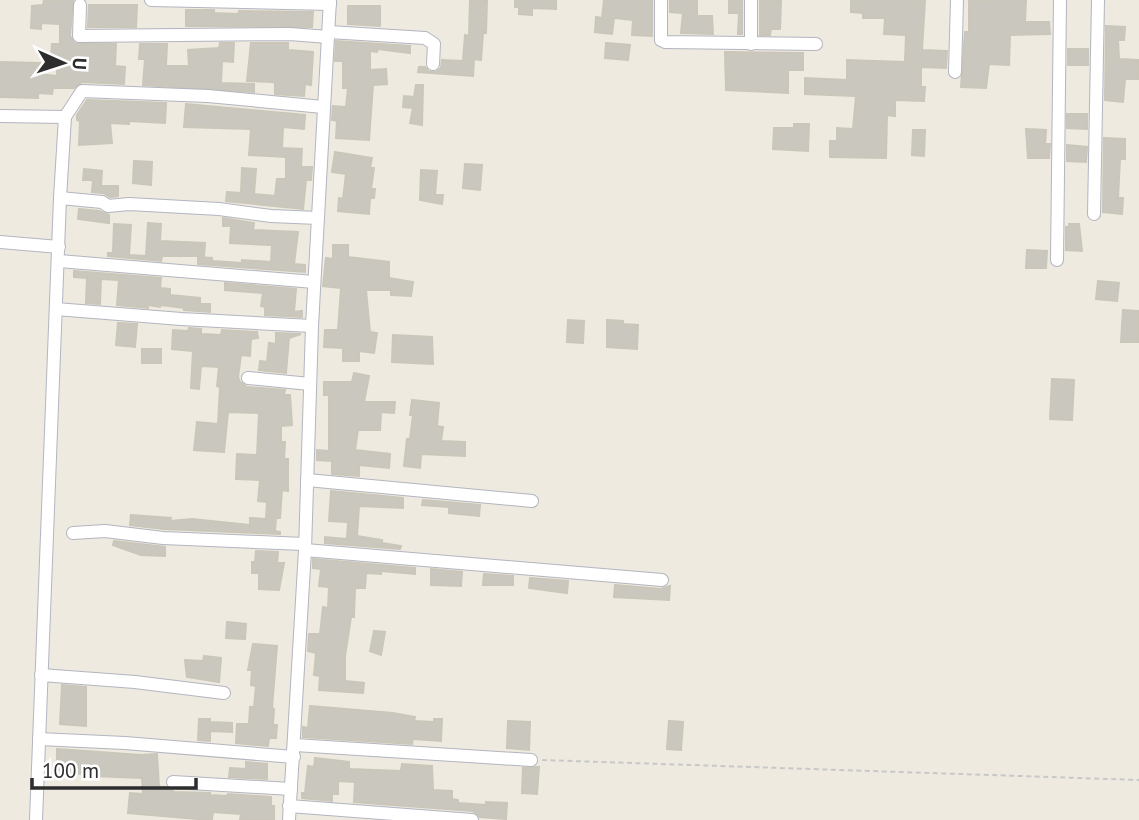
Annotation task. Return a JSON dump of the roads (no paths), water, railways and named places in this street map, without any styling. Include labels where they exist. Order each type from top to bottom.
[{"type":"street","points":[[151,0],[330,2],[317,218],[304,547],[289,820]]},
{"type":"street","points":[[660,0],[662,41],[816,44]]},
{"type":"street","points":[[751,0],[751,44]]},
{"type":"street","points":[[955,72],[957,0]]},
{"type":"street","points":[[1057,260],[1060,0]]},
{"type":"street","points":[[1094,214],[1098,0]]},
{"type":"street","points":[[80,5],[79,36],[290,34],[430,39],[434,44],[433,64]]},
{"type":"street","points":[[36,820],[65,117],[82,91],[208,96],[323,107]]},
{"type":"street","points":[[0,116],[65,117]]},
{"type":"street","points":[[60,198],[102,202],[108,206],[129,204],[193,207],[317,218]]},
{"type":"street","points":[[0,242],[59,247]]},
{"type":"street","points":[[59,261],[314,282]]},
{"type":"street","points":[[55,309],[312,326]]},
{"type":"street","points":[[248,378],[310,384]]},
{"type":"street","points":[[307,480],[532,501]]},
{"type":"street","points":[[73,533],[105,531],[662,580]]},
{"type":"street","points":[[41,675],[135,682],[224,693]]},
{"type":"street","points":[[39,739],[531,760]]},
{"type":"street","points":[[173,782],[291,789]]},
{"type":"street","points":[[289,806],[472,820]]}]
